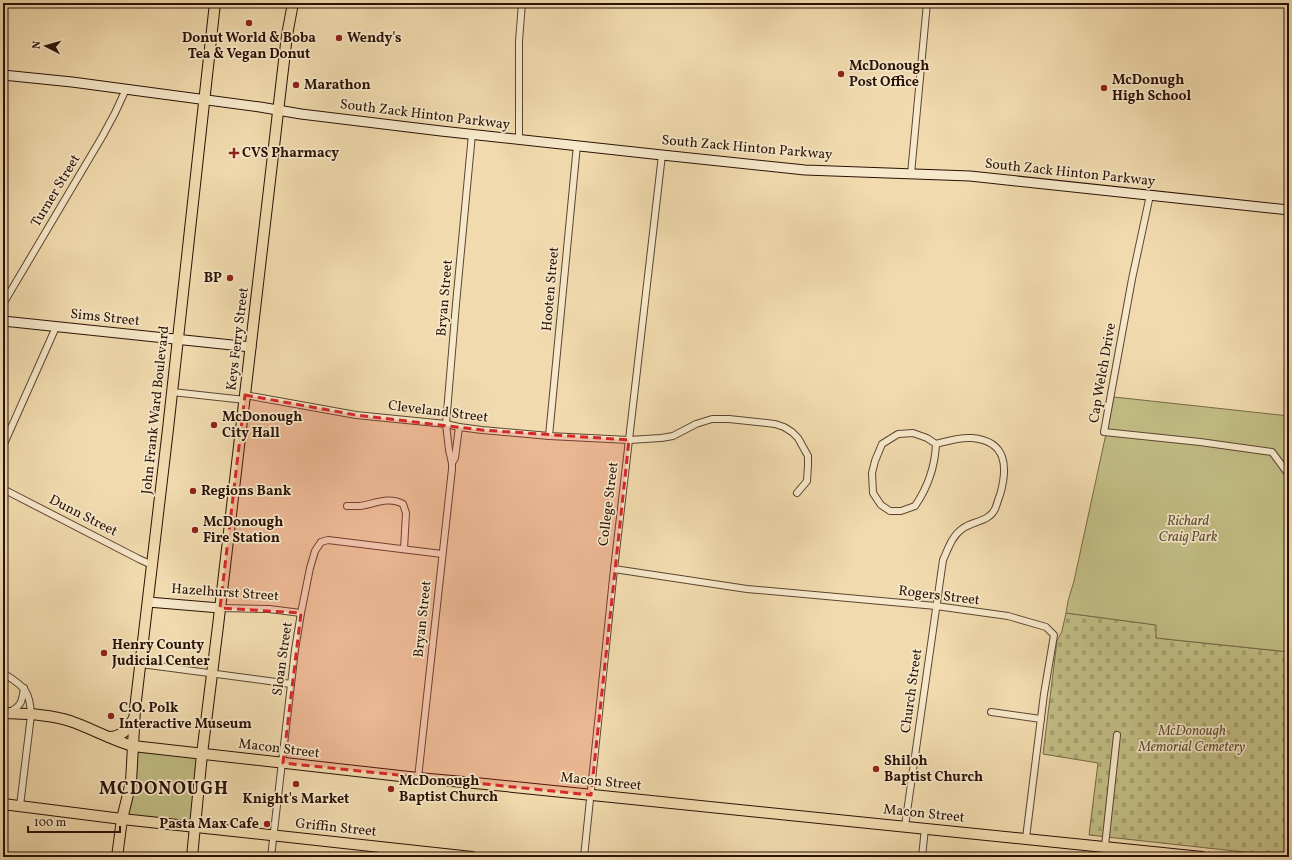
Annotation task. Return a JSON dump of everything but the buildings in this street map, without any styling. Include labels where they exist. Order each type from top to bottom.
[{"type":"main road","name":"John Frank Ward Boulevard","points":[[117,857],[122,819],[131,782],[135,715],[215,3]]},
{"type":"main road","name":"Keys Ferry Street","points":[[192,857],[202,754],[213,673],[287,35],[293,3]]},
{"type":"main road","name":"South Zack Hinton Parkway","points":[[3,75],[204,99],[326,117],[519,140],[804,170],[970,176],[1289,210]]},
{"type":"main road","name":"Sims Street","points":[[3,321],[251,347]]},
{"type":"main road","name":"Hazelhurst Street","points":[[148,602],[220,608]]},
{"type":"main road","name":"Macon Street","points":[[5,713],[31,714],[68,720],[133,746],[590,796],[1026,838],[1197,857]]},
{"type":"main road","points":[[109,737],[116,737],[124,732],[135,715]]},
{"type":"main road","name":"Griffin Street","points":[[3,804],[122,819],[472,857]]},
{"type":"street","points":[[519,140],[519,41],[522,3]]},
{"type":"street","points":[[911,174],[927,3]]},
{"type":"street","name":"Turner Street","points":[[3,304],[105,131],[126,90]]},
{"type":"street","name":"Bryan Street","points":[[418,778],[452,463],[446,424],[472,134]]},
{"type":"street","name":"Hooten Street","points":[[549,436],[577,145]]},
{"type":"street","name":"College Street","points":[[584,857],[614,569],[662,155]]},
{"type":"street","name":"Cap Welch Drive","points":[[1150,195],[1132,279],[1104,432],[1200,442],[1272,452],[1289,475]]},
{"type":"street","points":[[3,446],[56,326]]},
{"type":"street","name":"Cleveland Street","points":[[172,392],[245,398],[356,415],[549,436],[629,440],[661,438],[673,436],[696,424],[712,419],[729,419],[775,424],[792,432],[803,444],[808,456],[807,481],[798,493]]},
{"type":"street","name":"Bryan Street","points":[[452,463],[455,458],[458,427]]},
{"type":"street","points":[[913,433],[927,438],[936,444],[935,460],[926,486],[915,506],[901,511],[890,511],[881,505],[873,493],[872,473],[874,462],[882,444],[898,434],[913,433]]},
{"type":"street","name":"Church Street","points":[[905,826],[943,560],[951,541],[961,529],[970,524],[984,520],[995,510],[1002,487],[1005,469],[1000,451],[988,442],[971,438],[936,444]]},
{"type":"street","name":"Dunn Street","points":[[3,489],[152,565]]},
{"type":"street","points":[[347,506],[359,506],[377,501],[391,500],[403,504],[406,513],[404,549]]},
{"type":"street","name":"Sloan Street","points":[[272,857],[291,684],[301,613],[315,551],[322,542],[335,540],[442,554]]},
{"type":"street","name":"Rogers Street","points":[[614,569],[747,589],[936,606],[1008,616],[1046,627],[1054,635],[1041,719],[1026,838]]},
{"type":"street","name":"Hazelhurst Street","points":[[220,608],[269,609],[301,613]]},
{"type":"street","points":[[141,664],[291,684]]},
{"type":"street","points":[[3,673],[24,688],[30,701],[31,714],[20,806]]},
{"type":"street","points":[[5,713],[16,709],[20,704],[24,688]]},
{"type":"street","points":[[991,712],[1041,719]]},
{"type":"street","points":[[1105,846],[1117,735]]},
{"type":"street","points":[[922,857],[925,828]]},
{"type":"highlighted area","points":[[245,395],[356,415],[482,430],[629,440],[591,795],[283,763],[301,613],[220,608]]},
{"type":"green space","name":"Richard Craig Park","points":[[1114,397],[1289,416],[1289,652],[1156,638],[1156,625],[1066,613]]},
{"type":"green space","name":"McDonough Memorial Cemetery","points":[[1066,613],[1157,625],[1156,638],[1289,652],[1289,857],[1089,835],[1098,763],[1043,754],[1057,641],[1062,631]]},
{"type":"green space","points":[[133,746],[202,754],[196,826],[122,819]]},
{"type":"place","name":"Donut World & Boba Tea & Vegan Donut","points":[[249,23]]},
{"type":"place","name":"Wendy's","points":[[339,38]]},
{"type":"place","name":"McDonough Post Office","points":[[841,74]]},
{"type":"place","name":"Marathon","points":[[296,85]]},
{"type":"place","name":"McDonugh High School","points":[[1104,88]]},
{"type":"place","name":"CVS Pharmacy","points":[[234,153]]},
{"type":"place","name":"BP","points":[[230,278]]},
{"type":"place","name":"McDonough City Hall","points":[[214,425]]},
{"type":"place","name":"Regions Bank","points":[[193,491]]},
{"type":"place","name":"McDonough Fire Station","points":[[195,530]]},
{"type":"place","name":"Henry County Judicial Center","points":[[104,653]]},
{"type":"place","name":"C.O. Polk Interactive Museum","points":[[111,716]]},
{"type":"place","name":"Shiloh Baptist Church","points":[[876,769]]},
{"type":"place","name":"Knight's Market","points":[[296,784]]},
{"type":"place","name":"McDonough Baptist Church","points":[[391,789]]},
{"type":"place","name":"Pasta Max Cafe","points":[[267,824]]},
{"type":"district","name":"MCDONOUGH","points":[[164,789]]}]
